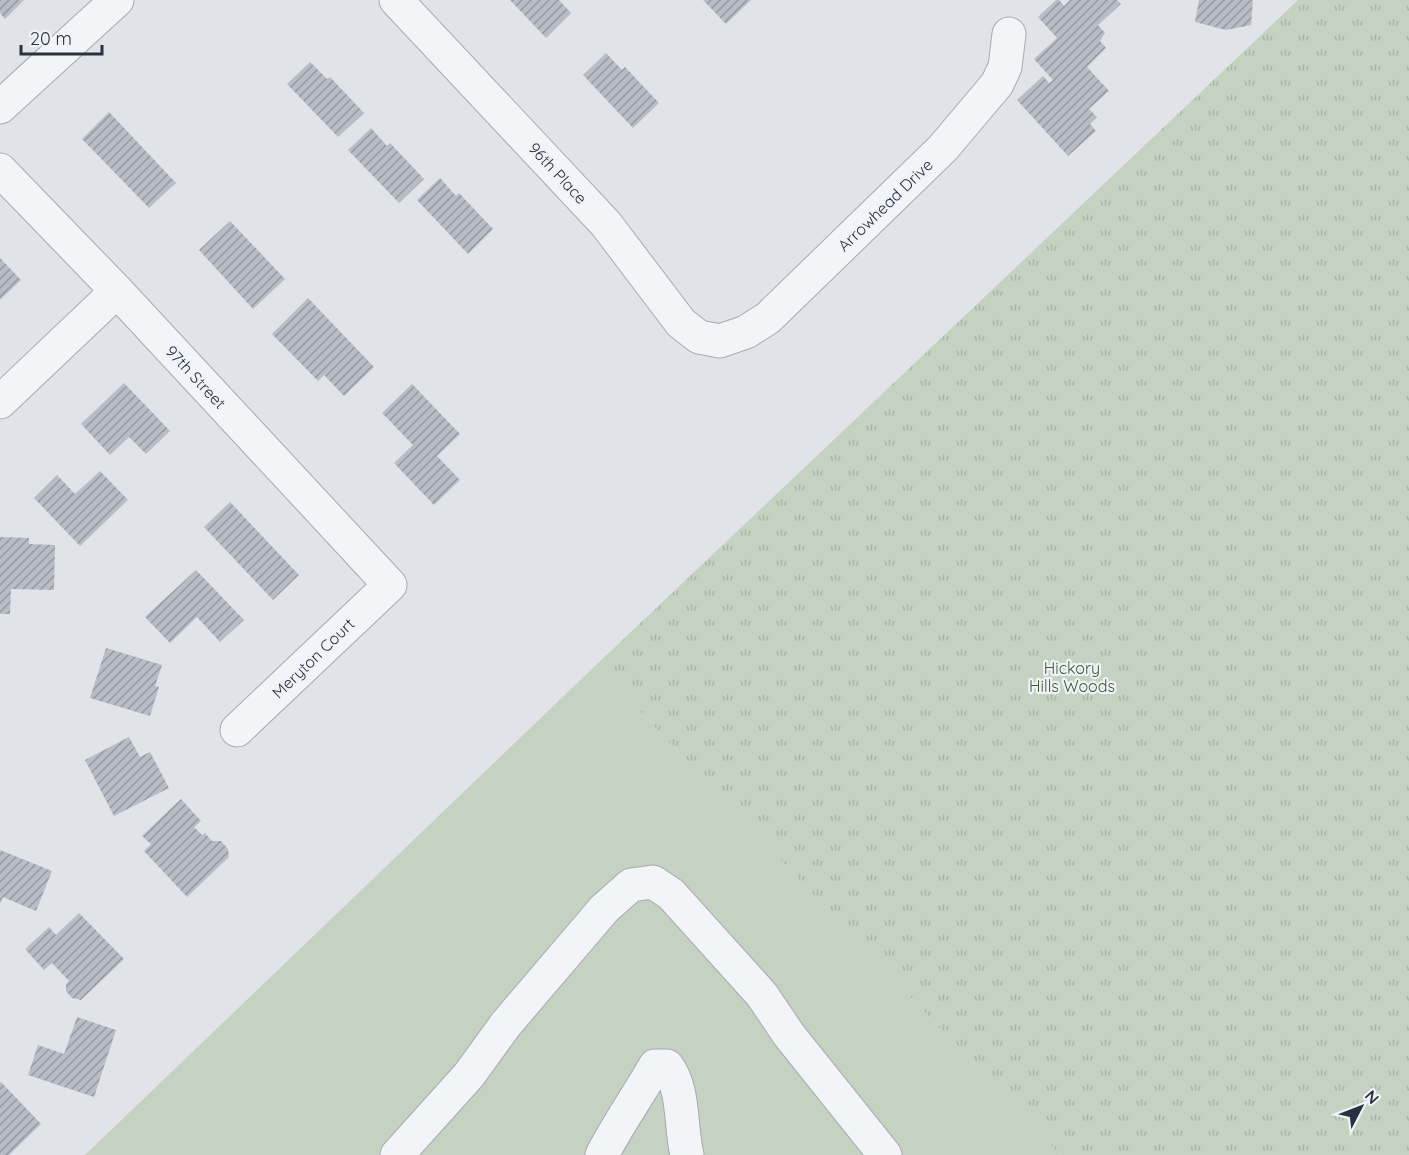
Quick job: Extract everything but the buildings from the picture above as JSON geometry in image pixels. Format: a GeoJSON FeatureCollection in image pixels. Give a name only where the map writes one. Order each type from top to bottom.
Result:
{"type":"FeatureCollection","features":[{"type":"Feature","properties":{"kind":"street"},"geometry":{"type":"LineString","coordinates":[[0,107],[117,0]]}},
{"type":"Feature","properties":{"kind":"street","name":"96th Place"},"geometry":{"type":"LineString","coordinates":[[396,0],[606,224],[681,323],[699,337],[720,341]]}},
{"type":"Feature","properties":{"kind":"street","name":"Arrowhead Drive"},"geometry":{"type":"LineString","coordinates":[[720,341],[746,332],[768,318],[943,148],[997,84],[1005,68],[1009,34]]}},
{"type":"Feature","properties":{"kind":"street","name":"97th Street"},"geometry":{"type":"LineString","coordinates":[[0,170],[117,291],[390,585]]}},
{"type":"Feature","properties":{"kind":"street"},"geometry":{"type":"LineString","coordinates":[[0,402],[117,291]]}},
{"type":"Feature","properties":{"kind":"street","name":"Meryton Court"},"geometry":{"type":"LineString","coordinates":[[237,730],[390,585]]}},
{"type":"Feature","properties":{"kind":"street"},"geometry":{"type":"LineString","coordinates":[[397,1155],[469,1075],[506,1024],[604,909],[631,885],[653,882],[671,894],[701,925],[762,995],[789,1035],[885,1155]]}},
{"type":"Feature","properties":{"kind":"street"},"geometry":{"type":"LineString","coordinates":[[602,1155],[616,1127],[655,1066],[667,1066],[674,1075],[687,1155]]}},
{"type":"Feature","properties":{"kind":"green space","name":"Hickory Hills Woods"},"geometry":{"type":"Polygon","coordinates":[[[1298,0],[1409,0],[1409,1155],[1060,1155],[596,665],[1298,0]]]}},
{"type":"Feature","properties":{"kind":"green space"},"geometry":{"type":"Polygon","coordinates":[[[596,665],[1060,1155],[85,1155],[596,665]]]}}]}
